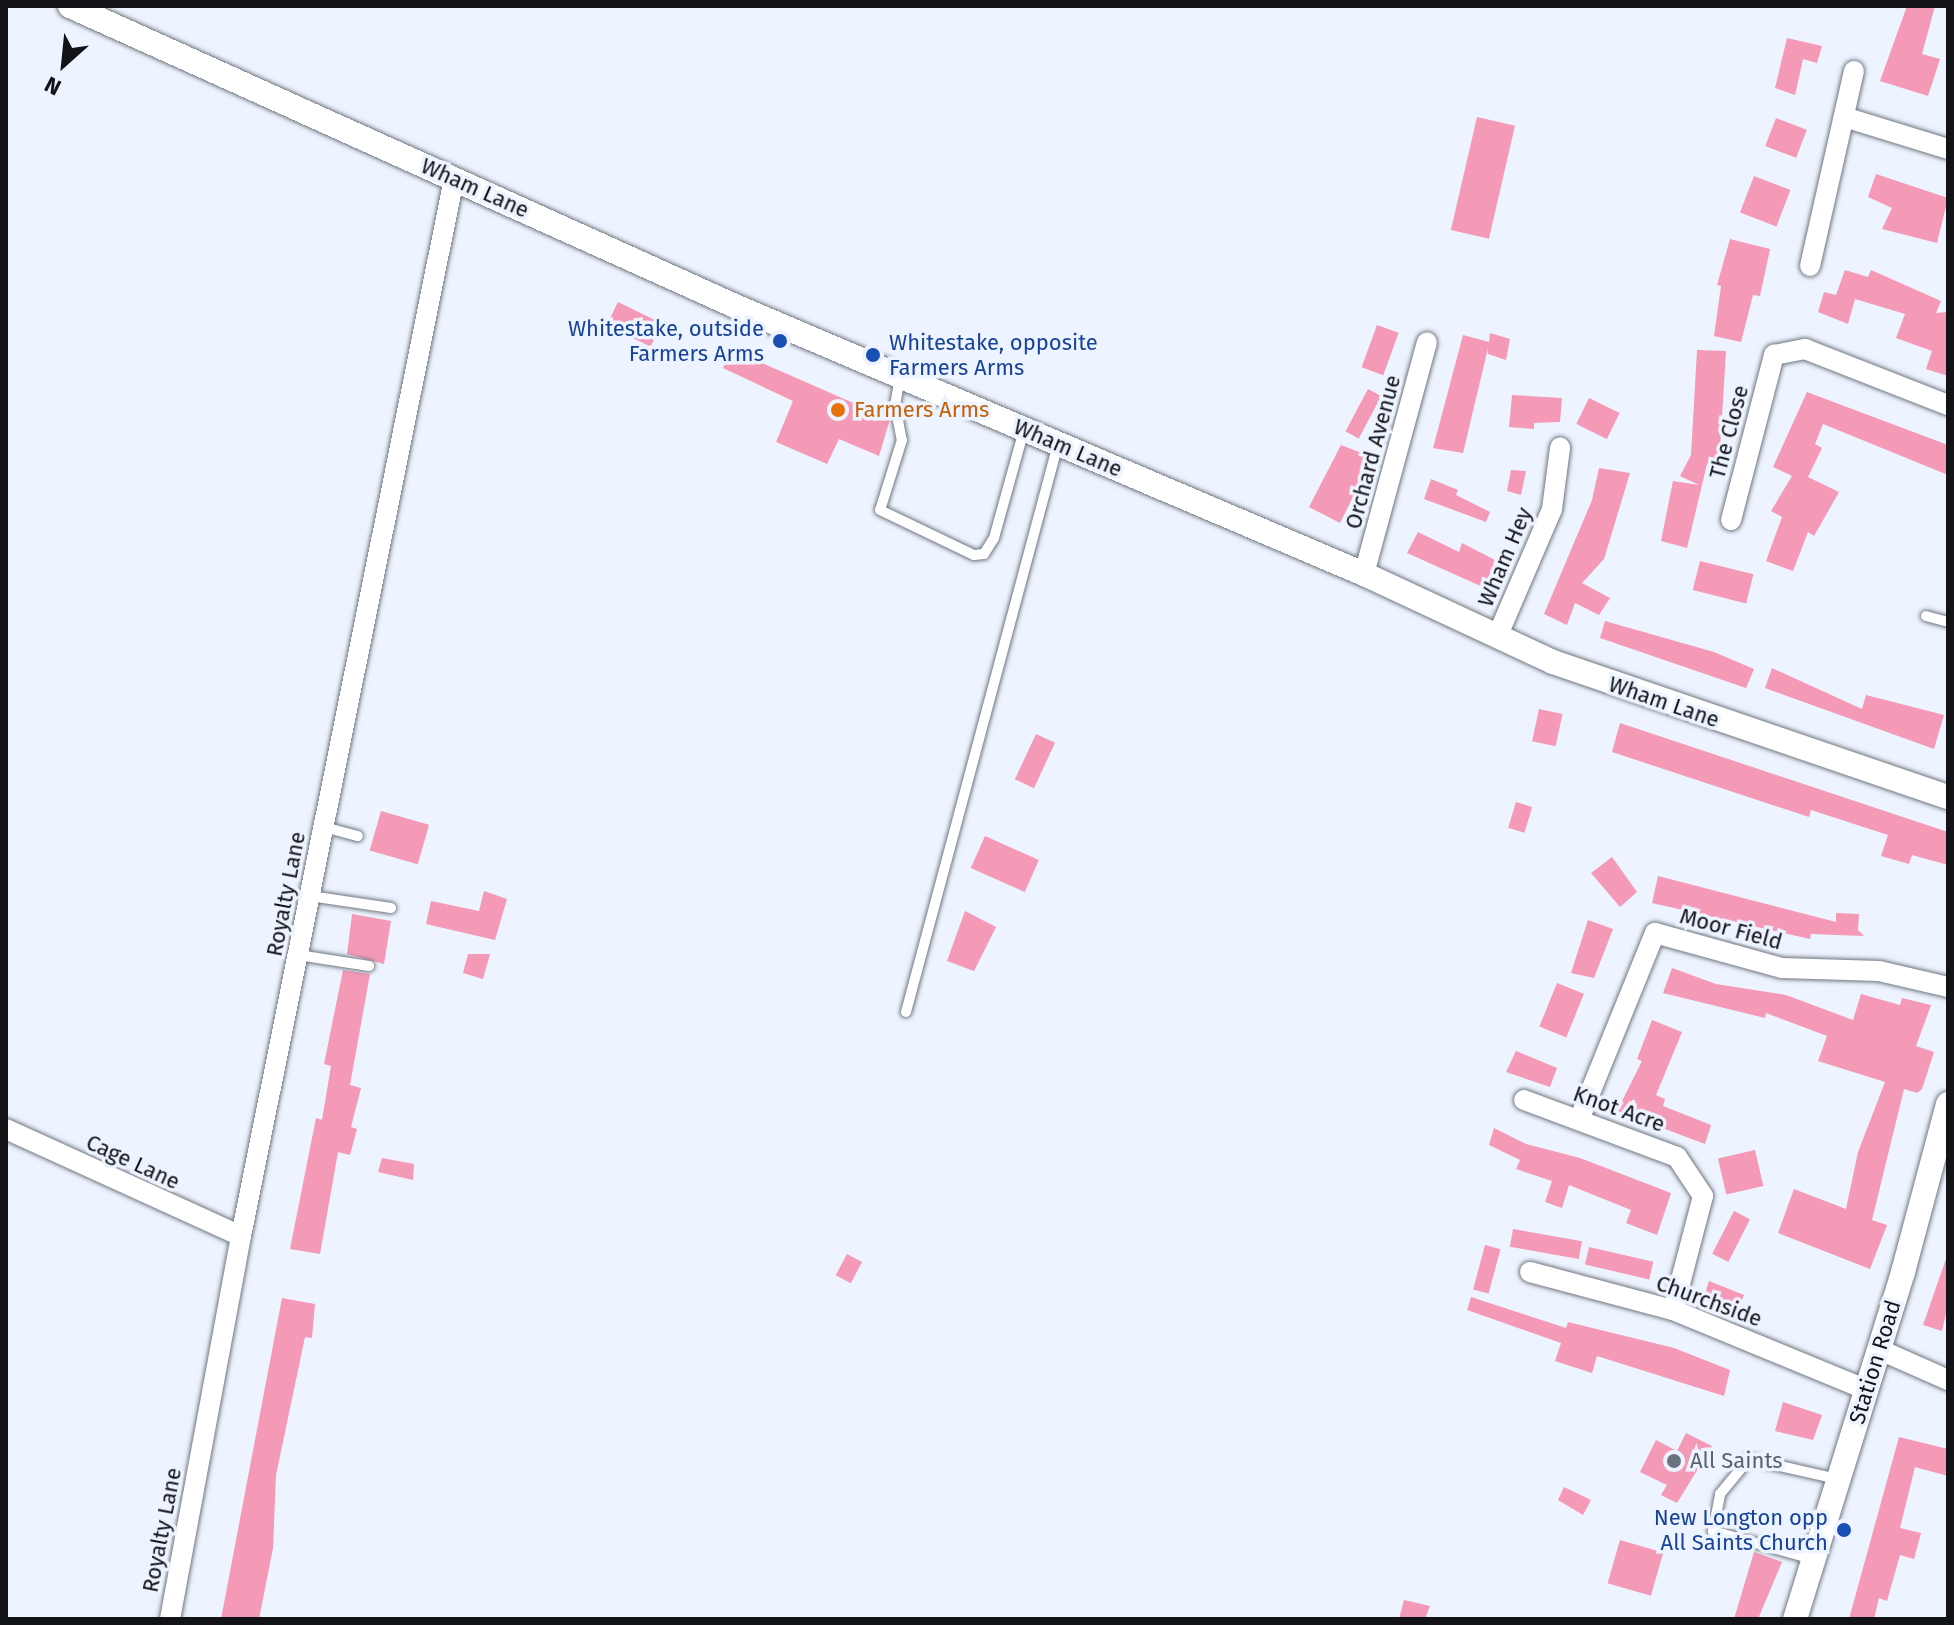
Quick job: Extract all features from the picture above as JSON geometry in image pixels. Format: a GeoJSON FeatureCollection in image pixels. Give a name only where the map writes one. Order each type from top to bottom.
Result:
{"type":"FeatureCollection","features":[{"type":"Feature","properties":{"kind":"street","name":"Wham Lane"},"geometry":{"type":"LineString","coordinates":[[70,6],[1024,430],[1364,574],[1497,637],[1675,707],[1948,797]]}},
{"type":"Feature","properties":{"kind":"street"},"geometry":{"type":"LineString","coordinates":[[1810,266],[1854,71]]}},
{"type":"Feature","properties":{"kind":"street"},"geometry":{"type":"LineString","coordinates":[[1844,117],[1948,149]]}},
{"type":"Feature","properties":{"kind":"street","name":"Royalty Lane"},"geometry":{"type":"LineString","coordinates":[[170,1619],[241,1236],[454,179]]}},
{"type":"Feature","properties":{"kind":"street","name":"Orchard Avenue"},"geometry":{"type":"LineString","coordinates":[[1364,574],[1427,342]]}},
{"type":"Feature","properties":{"kind":"street","name":"The Close"},"geometry":{"type":"LineString","coordinates":[[1731,520],[1774,355],[1805,349],[1948,405]]}},
{"type":"Feature","properties":{"kind":"street","name":"Wham Hey"},"geometry":{"type":"LineString","coordinates":[[1497,637],[1552,509],[1560,448]]}},
{"type":"Feature","properties":{"kind":"street","name":"Moor Field"},"geometry":{"type":"LineString","coordinates":[[1579,1120],[1655,933],[1782,968],[1879,971],[1948,987]]}},
{"type":"Feature","properties":{"kind":"street","name":"Knot Acre"},"geometry":{"type":"LineString","coordinates":[[1524,1100],[1677,1157],[1703,1196],[1673,1310]]}},
{"type":"Feature","properties":{"kind":"street","name":"Station Road"},"geometry":{"type":"LineString","coordinates":[[1795,1619],[1867,1390],[1947,1108]]}},
{"type":"Feature","properties":{"kind":"street","name":"Cage Lane"},"geometry":{"type":"LineString","coordinates":[[6,1129],[241,1236]]}},
{"type":"Feature","properties":{"kind":"street","name":"Churchside"},"geometry":{"type":"LineString","coordinates":[[1530,1272],[1673,1310],[1867,1390]]}},
{"type":"Feature","properties":{"kind":"street"},"geometry":{"type":"LineString","coordinates":[[1878,1349],[1948,1380]]}},
{"type":"Feature","properties":{"kind":"lane"},"geometry":{"type":"LineString","coordinates":[[901,375],[895,405],[902,440],[879,503],[894,521],[974,555],[984,554],[994,538],[1024,430]]}},
{"type":"Feature","properties":{"kind":"lane"},"geometry":{"type":"LineString","coordinates":[[906,1012],[1058,444]]}},
{"type":"Feature","properties":{"kind":"lane"},"geometry":{"type":"LineString","coordinates":[[1926,616],[1948,622]]}},
{"type":"Feature","properties":{"kind":"lane"},"geometry":{"type":"LineString","coordinates":[[324,827],[358,836]]}},
{"type":"Feature","properties":{"kind":"lane"},"geometry":{"type":"LineString","coordinates":[[310,896],[391,908]]}},
{"type":"Feature","properties":{"kind":"lane"},"geometry":{"type":"LineString","coordinates":[[298,955],[369,966]]}},
{"type":"Feature","properties":{"kind":"lane"},"geometry":{"type":"LineString","coordinates":[[1814,1559],[1713,1531],[1720,1494],[1749,1459],[1839,1479]]}},
{"type":"Feature","properties":{"kind":"building"},"geometry":{"type":"Polygon","coordinates":[[[1907,6],[1935,6],[1922,54],[1940,59],[1928,96],[1880,81],[1907,6]]]}},
{"type":"Feature","properties":{"kind":"building"},"geometry":{"type":"Polygon","coordinates":[[[1787,38],[1822,46],[1817,63],[1803,59],[1795,95],[1775,88],[1787,38]]]}},
{"type":"Feature","properties":{"kind":"building"},"geometry":{"type":"Polygon","coordinates":[[[1477,117],[1515,126],[1489,239],[1451,230],[1477,117]]]}},
{"type":"Feature","properties":{"kind":"building"},"geometry":{"type":"Polygon","coordinates":[[[1776,118],[1807,130],[1796,158],[1765,146],[1776,118]]]}},
{"type":"Feature","properties":{"kind":"building"},"geometry":{"type":"Polygon","coordinates":[[[1876,174],[1948,198],[1937,243],[1882,229],[1892,208],[1868,197],[1876,174]]]}},
{"type":"Feature","properties":{"kind":"building"},"geometry":{"type":"Polygon","coordinates":[[[1754,176],[1790,190],[1776,226],[1740,212],[1754,176]]]}},
{"type":"Feature","properties":{"kind":"building"},"geometry":{"type":"Polygon","coordinates":[[[1730,239],[1770,249],[1760,296],[1753,295],[1741,342],[1714,336],[1721,286],[1717,285],[1730,239]]]}},
{"type":"Feature","properties":{"kind":"building"},"geometry":{"type":"Polygon","coordinates":[[[1845,270],[1868,277],[1871,270],[1941,301],[1936,313],[1948,312],[1948,376],[1926,369],[1932,351],[1896,338],[1905,314],[1855,299],[1848,324],[1818,312],[1824,292],[1836,295],[1845,270]]]}},
{"type":"Feature","properties":{"kind":"building"},"geometry":{"type":"Polygon","coordinates":[[[618,302],[662,323],[651,347],[607,325],[618,302]]]}},
{"type":"Feature","properties":{"kind":"building"},"geometry":{"type":"Polygon","coordinates":[[[1377,325],[1399,333],[1383,375],[1362,367],[1377,325]]]}},
{"type":"Feature","properties":{"kind":"building"},"geometry":{"type":"Polygon","coordinates":[[[1490,333],[1510,339],[1506,360],[1488,354],[1488,348],[1463,453],[1433,448],[1463,335],[1489,342],[1490,333]]]}},
{"type":"Feature","properties":{"kind":"building"},"geometry":{"type":"Polygon","coordinates":[[[732,350],[890,419],[879,456],[839,439],[827,464],[776,442],[793,401],[723,368],[732,350]]]}},
{"type":"Feature","properties":{"kind":"building"},"geometry":{"type":"Polygon","coordinates":[[[1697,350],[1726,351],[1719,465],[1707,464],[1687,548],[1661,541],[1673,481],[1699,485],[1680,476],[1691,455],[1697,350]]]}},
{"type":"Feature","properties":{"kind":"building"},"geometry":{"type":"Polygon","coordinates":[[[1368,389],[1381,396],[1359,438],[1345,431],[1368,389]]]}},
{"type":"Feature","properties":{"kind":"building"},"geometry":{"type":"Polygon","coordinates":[[[1807,392],[1948,445],[1948,475],[1823,424],[1815,444],[1822,448],[1808,477],[1839,492],[1814,536],[1808,532],[1793,571],[1766,561],[1782,517],[1771,511],[1792,476],[1773,467],[1807,392]]]}},
{"type":"Feature","properties":{"kind":"building"},"geometry":{"type":"Polygon","coordinates":[[[1512,395],[1562,398],[1560,422],[1534,423],[1534,429],[1509,427],[1512,395]]]}},
{"type":"Feature","properties":{"kind":"building"},"geometry":{"type":"Polygon","coordinates":[[[1589,398],[1620,413],[1607,439],[1576,424],[1589,398]]]}},
{"type":"Feature","properties":{"kind":"building"},"geometry":{"type":"Polygon","coordinates":[[[1341,445],[1364,454],[1361,481],[1340,523],[1309,507],[1341,445]]]}},
{"type":"Feature","properties":{"kind":"building"},"geometry":{"type":"Polygon","coordinates":[[[1599,468],[1630,473],[1604,559],[1582,583],[1610,598],[1599,615],[1575,603],[1567,625],[1544,614],[1592,500],[1599,468]]]}},
{"type":"Feature","properties":{"kind":"building"},"geometry":{"type":"Polygon","coordinates":[[[1511,470],[1526,471],[1521,495],[1507,491],[1511,470]]]}},
{"type":"Feature","properties":{"kind":"building"},"geometry":{"type":"Polygon","coordinates":[[[1431,479],[1458,490],[1456,495],[1490,512],[1486,522],[1424,499],[1431,479]]]}},
{"type":"Feature","properties":{"kind":"building"},"geometry":{"type":"Polygon","coordinates":[[[1418,532],[1459,552],[1462,543],[1495,560],[1485,588],[1407,553],[1418,532]]]}},
{"type":"Feature","properties":{"kind":"building"},"geometry":{"type":"Polygon","coordinates":[[[1700,561],[1753,574],[1746,603],[1693,590],[1700,561]]]}},
{"type":"Feature","properties":{"kind":"building"},"geometry":{"type":"Polygon","coordinates":[[[1605,621],[1714,652],[1754,669],[1746,688],[1600,638],[1605,621]]]}},
{"type":"Feature","properties":{"kind":"building"},"geometry":{"type":"Polygon","coordinates":[[[1772,668],[1862,709],[1866,695],[1944,715],[1934,749],[1765,688],[1772,668]]]}},
{"type":"Feature","properties":{"kind":"building"},"geometry":{"type":"Polygon","coordinates":[[[1539,709],[1562,714],[1556,746],[1532,741],[1539,709]]]}},
{"type":"Feature","properties":{"kind":"building"},"geometry":{"type":"Polygon","coordinates":[[[1620,723],[1948,832],[1948,865],[1912,855],[1909,864],[1881,856],[1888,835],[1811,810],[1809,817],[1612,752],[1620,723]]]}},
{"type":"Feature","properties":{"kind":"building"},"geometry":{"type":"Polygon","coordinates":[[[1036,734],[1055,743],[1034,788],[1015,779],[1036,734]]]}},
{"type":"Feature","properties":{"kind":"building"},"geometry":{"type":"Polygon","coordinates":[[[1516,802],[1532,807],[1524,833],[1508,828],[1516,802]]]}},
{"type":"Feature","properties":{"kind":"building"},"geometry":{"type":"Polygon","coordinates":[[[381,811],[429,825],[418,864],[370,850],[381,811]]]}},
{"type":"Feature","properties":{"kind":"building"},"geometry":{"type":"Polygon","coordinates":[[[985,836],[1039,860],[1025,892],[971,868],[985,836]]]}},
{"type":"Feature","properties":{"kind":"building"},"geometry":{"type":"Polygon","coordinates":[[[1612,857],[1637,892],[1620,907],[1591,873],[1612,857]]]}},
{"type":"Feature","properties":{"kind":"building"},"geometry":{"type":"Polygon","coordinates":[[[1658,876],[1836,922],[1836,913],[1859,914],[1858,930],[1864,936],[1811,934],[1810,939],[1652,903],[1658,876]]]}},
{"type":"Feature","properties":{"kind":"building"},"geometry":{"type":"Polygon","coordinates":[[[484,891],[507,899],[495,940],[426,924],[431,901],[479,911],[484,891]]]}},
{"type":"Feature","properties":{"kind":"building"},"geometry":{"type":"Polygon","coordinates":[[[965,911],[996,927],[974,971],[947,961],[965,911]]]}},
{"type":"Feature","properties":{"kind":"building"},"geometry":{"type":"Polygon","coordinates":[[[352,914],[391,921],[384,964],[347,954],[352,914]]]}},
{"type":"Feature","properties":{"kind":"building"},"geometry":{"type":"Polygon","coordinates":[[[1588,920],[1613,929],[1594,978],[1571,973],[1588,920]]]}},
{"type":"Feature","properties":{"kind":"building"},"geometry":{"type":"Polygon","coordinates":[[[468,954],[490,954],[483,979],[463,973],[468,954]]]}},
{"type":"Feature","properties":{"kind":"building"},"geometry":{"type":"Polygon","coordinates":[[[1672,968],[1716,984],[1786,995],[1853,1020],[1861,994],[1900,1005],[1902,998],[1931,1005],[1916,1046],[1934,1052],[1922,1089],[1917,1093],[1904,1089],[1872,1220],[1887,1225],[1870,1269],[1778,1233],[1794,1189],[1846,1209],[1858,1152],[1885,1082],[1818,1061],[1827,1036],[1766,1013],[1765,1018],[1663,993],[1672,968]]]}},
{"type":"Feature","properties":{"kind":"building"},"geometry":{"type":"Polygon","coordinates":[[[343,970],[370,974],[350,1085],[361,1088],[351,1127],[357,1129],[350,1155],[338,1152],[320,1254],[290,1249],[316,1118],[322,1120],[331,1066],[324,1064],[343,970]]]}},
{"type":"Feature","properties":{"kind":"building"},"geometry":{"type":"Polygon","coordinates":[[[1557,983],[1584,994],[1566,1037],[1539,1027],[1557,983]]]}},
{"type":"Feature","properties":{"kind":"building"},"geometry":{"type":"Polygon","coordinates":[[[1652,1020],[1682,1032],[1656,1095],[1665,1099],[1663,1106],[1711,1125],[1705,1144],[1617,1111],[1642,1061],[1637,1059],[1652,1020]]]}},
{"type":"Feature","properties":{"kind":"building"},"geometry":{"type":"Polygon","coordinates":[[[1516,1051],[1557,1068],[1550,1087],[1506,1072],[1516,1051]]]}},
{"type":"Feature","properties":{"kind":"building"},"geometry":{"type":"Polygon","coordinates":[[[1494,1128],[1526,1144],[1580,1158],[1671,1193],[1657,1235],[1626,1223],[1631,1210],[1569,1185],[1562,1208],[1545,1202],[1552,1181],[1516,1169],[1520,1160],[1489,1145],[1494,1128]]]}},
{"type":"Feature","properties":{"kind":"building"},"geometry":{"type":"Polygon","coordinates":[[[1755,1150],[1763,1186],[1726,1195],[1718,1159],[1755,1150]]]}},
{"type":"Feature","properties":{"kind":"building"},"geometry":{"type":"Polygon","coordinates":[[[382,1158],[414,1164],[413,1180],[378,1172],[382,1158]]]}},
{"type":"Feature","properties":{"kind":"building"},"geometry":{"type":"Polygon","coordinates":[[[1734,1211],[1750,1219],[1728,1262],[1712,1254],[1734,1211]]]}},
{"type":"Feature","properties":{"kind":"building"},"geometry":{"type":"Polygon","coordinates":[[[1513,1229],[1582,1241],[1579,1259],[1510,1247],[1513,1229]]]}},
{"type":"Feature","properties":{"kind":"building"},"geometry":{"type":"Polygon","coordinates":[[[1485,1245],[1500,1249],[1489,1294],[1473,1289],[1485,1245]]]}},
{"type":"Feature","properties":{"kind":"building"},"geometry":{"type":"Polygon","coordinates":[[[1589,1247],[1653,1262],[1649,1279],[1585,1265],[1589,1247]]]}},
{"type":"Feature","properties":{"kind":"building"},"geometry":{"type":"Polygon","coordinates":[[[1948,1253],[1948,1305],[1942,1331],[1923,1325],[1948,1253]]]}},
{"type":"Feature","properties":{"kind":"building"},"geometry":{"type":"Polygon","coordinates":[[[847,1254],[862,1262],[851,1283],[836,1275],[847,1254]]]}},
{"type":"Feature","properties":{"kind":"building"},"geometry":{"type":"Polygon","coordinates":[[[1709,1281],[1744,1295],[1737,1311],[1703,1300],[1709,1281]]]}},
{"type":"Feature","properties":{"kind":"building"},"geometry":{"type":"Polygon","coordinates":[[[1471,1297],[1566,1328],[1568,1322],[1674,1348],[1730,1370],[1724,1396],[1597,1356],[1592,1373],[1555,1361],[1561,1343],[1467,1310],[1471,1297]]]}},
{"type":"Feature","properties":{"kind":"building"},"geometry":{"type":"Polygon","coordinates":[[[282,1298],[315,1304],[312,1338],[305,1337],[276,1475],[273,1548],[259,1619],[221,1619],[282,1298]]]}},
{"type":"Feature","properties":{"kind":"building"},"geometry":{"type":"Polygon","coordinates":[[[1783,1402],[1822,1415],[1813,1440],[1775,1431],[1783,1402]]]}},
{"type":"Feature","properties":{"kind":"building","name":"All Saints"},"geometry":{"type":"Polygon","coordinates":[[[1686,1433],[1712,1446],[1677,1503],[1661,1495],[1667,1485],[1640,1472],[1656,1440],[1677,1451],[1686,1433]]]}},
{"type":"Feature","properties":{"kind":"building"},"geometry":{"type":"Polygon","coordinates":[[[1899,1437],[1948,1449],[1948,1476],[1915,1467],[1900,1528],[1921,1533],[1914,1559],[1900,1555],[1887,1601],[1879,1598],[1874,1619],[1849,1619],[1899,1437]]]}},
{"type":"Feature","properties":{"kind":"building"},"geometry":{"type":"Polygon","coordinates":[[[1564,1487],[1591,1500],[1583,1515],[1558,1500],[1564,1487]]]}},
{"type":"Feature","properties":{"kind":"building"},"geometry":{"type":"Polygon","coordinates":[[[1620,1540],[1663,1552],[1651,1596],[1608,1583],[1620,1540]]]}},
{"type":"Feature","properties":{"kind":"building"},"geometry":{"type":"Polygon","coordinates":[[[1754,1552],[1782,1562],[1758,1619],[1734,1619],[1754,1552]]]}},
{"type":"Feature","properties":{"kind":"building"},"geometry":{"type":"Polygon","coordinates":[[[1404,1600],[1430,1606],[1425,1619],[1399,1619],[1404,1600]]]}},
{"type":"Feature","properties":{"kind":"place","name":"Whitestake, outside Farmers Arms"},"geometry":{"type":"Point","coordinates":[780,341]}},
{"type":"Feature","properties":{"kind":"place","name":"Whitestake, opposite Farmers Arms"},"geometry":{"type":"Point","coordinates":[873,355]}},
{"type":"Feature","properties":{"kind":"place","name":"Farmers Arms"},"geometry":{"type":"Point","coordinates":[838,410]}},
{"type":"Feature","properties":{"kind":"place","name":"All Saints"},"geometry":{"type":"Point","coordinates":[1674,1461]}},
{"type":"Feature","properties":{"kind":"place","name":"New Longton opp All Saints Church"},"geometry":{"type":"Point","coordinates":[1844,1530]}}]}
